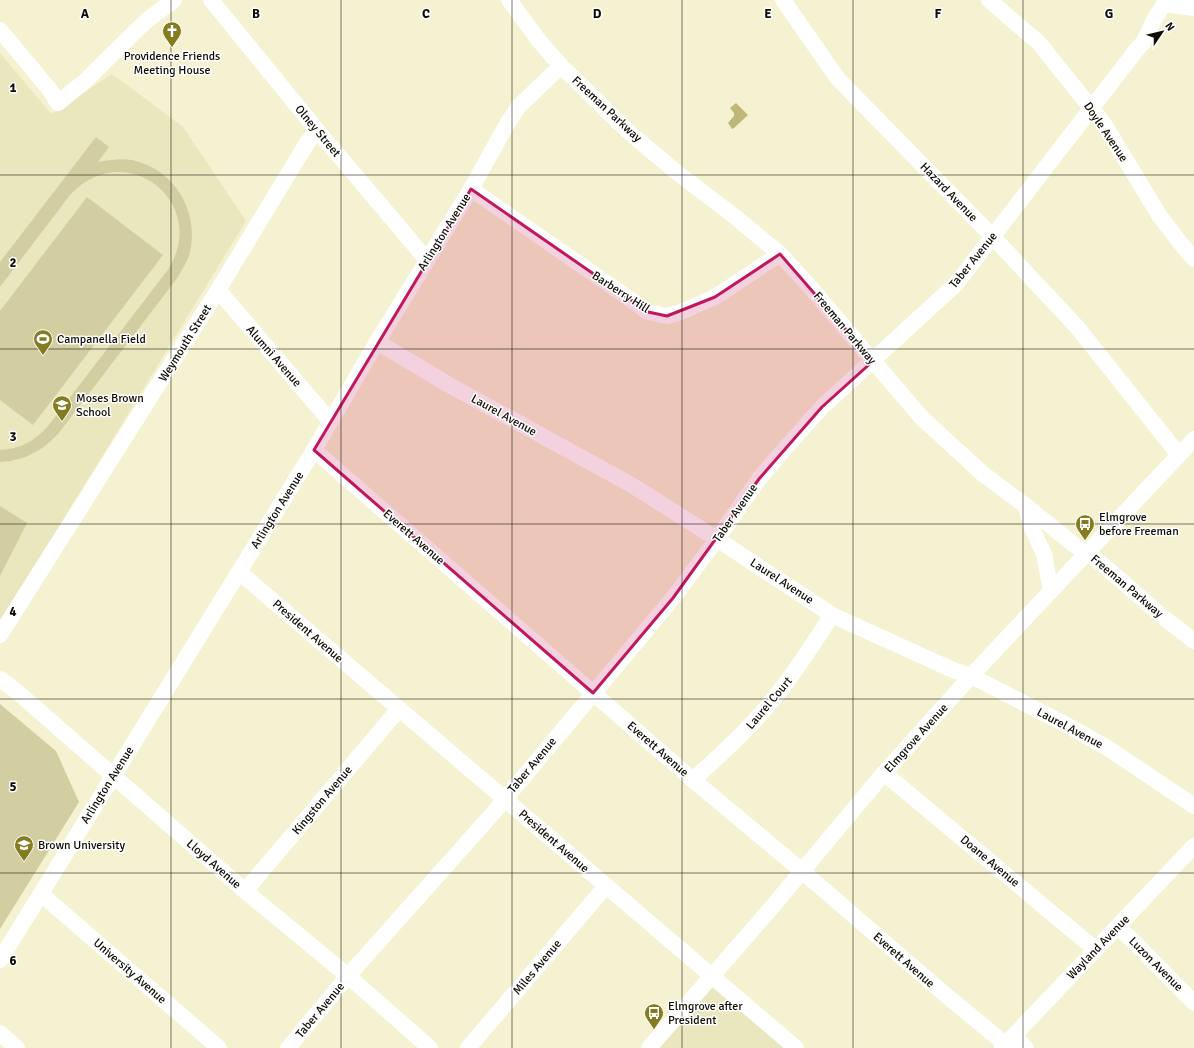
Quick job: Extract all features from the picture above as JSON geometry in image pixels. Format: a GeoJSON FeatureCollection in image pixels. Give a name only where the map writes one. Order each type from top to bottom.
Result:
{"type":"FeatureCollection","features":[{"type":"Feature","properties":{"kind":"street"},"geometry":{"type":"LineString","coordinates":[[0,30],[50,90],[58,103],[84,82],[146,21],[174,0]]}},
{"type":"Feature","properties":{"kind":"street","name":"Olney Street"},"geometry":{"type":"LineString","coordinates":[[211,0],[317,130],[427,260]]}},
{"type":"Feature","properties":{"kind":"street","name":"Freeman Parkway"},"geometry":{"type":"LineString","coordinates":[[510,0],[540,42],[561,66],[631,134],[675,172],[780,254],[922,418],[983,474],[1073,544],[1102,564],[1163,617],[1194,641]]}},
{"type":"Feature","properties":{"kind":"street","name":"Hazard Avenue"},"geometry":{"type":"LineString","coordinates":[[783,0],[824,61],[838,79],[992,236],[1077,327],[1179,455]]}},
{"type":"Feature","properties":{"kind":"street","name":"Doyle Avenue"},"geometry":{"type":"LineString","coordinates":[[989,0],[1039,43],[1104,124],[1159,215],[1194,259]]}},
{"type":"Feature","properties":{"kind":"street","name":"Taber Avenue"},"geometry":{"type":"LineString","coordinates":[[288,1048],[348,976],[480,828],[673,598],[759,479],[787,446],[822,407],[873,362],[956,284],[1091,108],[1143,43],[1164,2],[1194,8]]}},
{"type":"Feature","properties":{"kind":"street","name":"Arlington Avenue"},"geometry":{"type":"LineString","coordinates":[[0,960],[314,450],[377,342],[471,189],[506,126],[518,107],[561,66]]}},
{"type":"Feature","properties":{"kind":"street","name":"Weymouth Street"},"geometry":{"type":"LineString","coordinates":[[0,635],[218,290],[307,143],[317,130]]}},
{"type":"Feature","properties":{"kind":"street","name":"Barberry Hill"},"geometry":{"type":"LineString","coordinates":[[471,189],[648,312],[667,316],[681,312],[715,297],[780,254]]}},
{"type":"Feature","properties":{"kind":"street","name":"Alumni Avenue"},"geometry":{"type":"LineString","coordinates":[[218,290],[325,415],[331,420]]}},
{"type":"Feature","properties":{"kind":"street","name":"Laurel Avenue"},"geometry":{"type":"LineString","coordinates":[[377,342],[451,386],[630,484],[832,615],[952,670],[970,676],[1061,722],[1106,746],[1194,806]]}},
{"type":"Feature","properties":{"kind":"street","name":"Elmgrove Avenue"},"geometry":{"type":"LineString","coordinates":[[650,1048],[884,773],[970,676],[1194,439]]}},
{"type":"Feature","properties":{"kind":"street","name":"Everett Avenue"},"geometry":{"type":"LineString","coordinates":[[314,450],[693,780],[802,871],[941,991],[1007,1043],[1026,1048]]}},
{"type":"Feature","properties":{"kind":"street"},"geometry":{"type":"LineString","coordinates":[[1026,506],[1031,526],[1044,554],[1051,591]]}},
{"type":"Feature","properties":{"kind":"street","name":"President Avenue"},"geometry":{"type":"LineString","coordinates":[[239,572],[796,1048]]}},
{"type":"Feature","properties":{"kind":"street","name":"Laurel Court"},"geometry":{"type":"LineString","coordinates":[[693,780],[739,737],[771,703],[790,678],[832,615]]}},
{"type":"Feature","properties":{"kind":"street","name":"Lloyd Avenue"},"geometry":{"type":"LineString","coordinates":[[0,679],[245,891],[348,976],[430,1048]]}},
{"type":"Feature","properties":{"kind":"street","name":"Kingston Avenue"},"geometry":{"type":"LineString","coordinates":[[245,891],[399,709]]}},
{"type":"Feature","properties":{"kind":"street","name":"Doane Avenue"},"geometry":{"type":"LineString","coordinates":[[884,773],[1096,950]]}},
{"type":"Feature","properties":{"kind":"street","name":"Wayland Avenue"},"geometry":{"type":"LineString","coordinates":[[1007,1043],[1194,846]]}},
{"type":"Feature","properties":{"kind":"street","name":"Miles Avenue"},"geometry":{"type":"LineString","coordinates":[[468,1048],[606,886]]}},
{"type":"Feature","properties":{"kind":"street","name":"University Avenue"},"geometry":{"type":"LineString","coordinates":[[41,894],[219,1048]]}},
{"type":"Feature","properties":{"kind":"street","name":"Luzon Avenue"},"geometry":{"type":"LineString","coordinates":[[1117,927],[1128,936],[1194,1002]]}},
{"type":"Feature","properties":{"kind":"street"},"geometry":{"type":"LineString","coordinates":[[0,1033],[17,1048]]}},
{"type":"Feature","properties":{"kind":"highlighted area"},"geometry":{"type":"Polygon","coordinates":[[[471,189],[648,312],[667,316],[715,297],[780,254],[873,361],[822,407],[759,479],[673,598],[593,693],[314,450],[471,189]]]}},
{"type":"Feature","properties":{"kind":"shaded area","name":"Moses Brown School"},"geometry":{"type":"Polygon","coordinates":[[[0,53],[51,114],[112,74],[183,127],[246,221],[0,623],[0,53]]]}},
{"type":"Feature","properties":{"kind":"shaded area"},"geometry":{"type":"Polygon","coordinates":[[[736,103],[748,115],[732,129],[728,123],[734,116],[734,113],[730,108],[736,103]]]}},
{"type":"Feature","properties":{"kind":"shaded area"},"geometry":{"type":"Polygon","coordinates":[[[96,137],[109,147],[98,162],[119,159],[132,160],[147,165],[161,173],[172,183],[181,195],[188,209],[192,240],[189,256],[178,277],[58,434],[46,445],[32,454],[17,460],[0,462],[0,450],[14,448],[27,443],[38,436],[48,426],[167,271],[178,246],[179,222],[171,202],[156,185],[137,175],[115,172],[92,178],[70,195],[0,287],[0,262],[96,137]]]}},
{"type":"Feature","properties":{"kind":"shaded area","name":"Campanella Field"},"geometry":{"type":"Polygon","coordinates":[[[87,197],[163,255],[33,425],[0,400],[0,311],[87,197]]]}},
{"type":"Feature","properties":{"kind":"shaded area"},"geometry":{"type":"Polygon","coordinates":[[[0,506],[27,523],[0,576],[0,506]]]}},
{"type":"Feature","properties":{"kind":"shaded area","name":"Brown University"},"geometry":{"type":"Polygon","coordinates":[[[0,704],[56,751],[79,802],[0,929],[0,704]]]}},
{"type":"Feature","properties":{"kind":"shaded area"},"geometry":{"type":"Polygon","coordinates":[[[710,980],[793,1048],[651,1048],[710,980]]]}},
{"type":"Feature","properties":{"kind":"place","name":"Providence Friends Meeting House"},"geometry":{"type":"Point","coordinates":[172,48]}},
{"type":"Feature","properties":{"kind":"place","name":"Campanella Field"},"geometry":{"type":"Point","coordinates":[43,356]}},
{"type":"Feature","properties":{"kind":"place","name":"Moses Brown School"},"geometry":{"type":"Point","coordinates":[62,422]}},
{"type":"Feature","properties":{"kind":"place","name":"Elmgrove before Freeman"},"geometry":{"type":"Point","coordinates":[1085,541]}},
{"type":"Feature","properties":{"kind":"place","name":"Brown University"},"geometry":{"type":"Point","coordinates":[24,862]}},
{"type":"Feature","properties":{"kind":"place","name":"Elmgrove after President"},"geometry":{"type":"Point","coordinates":[654,1030]}}]}
